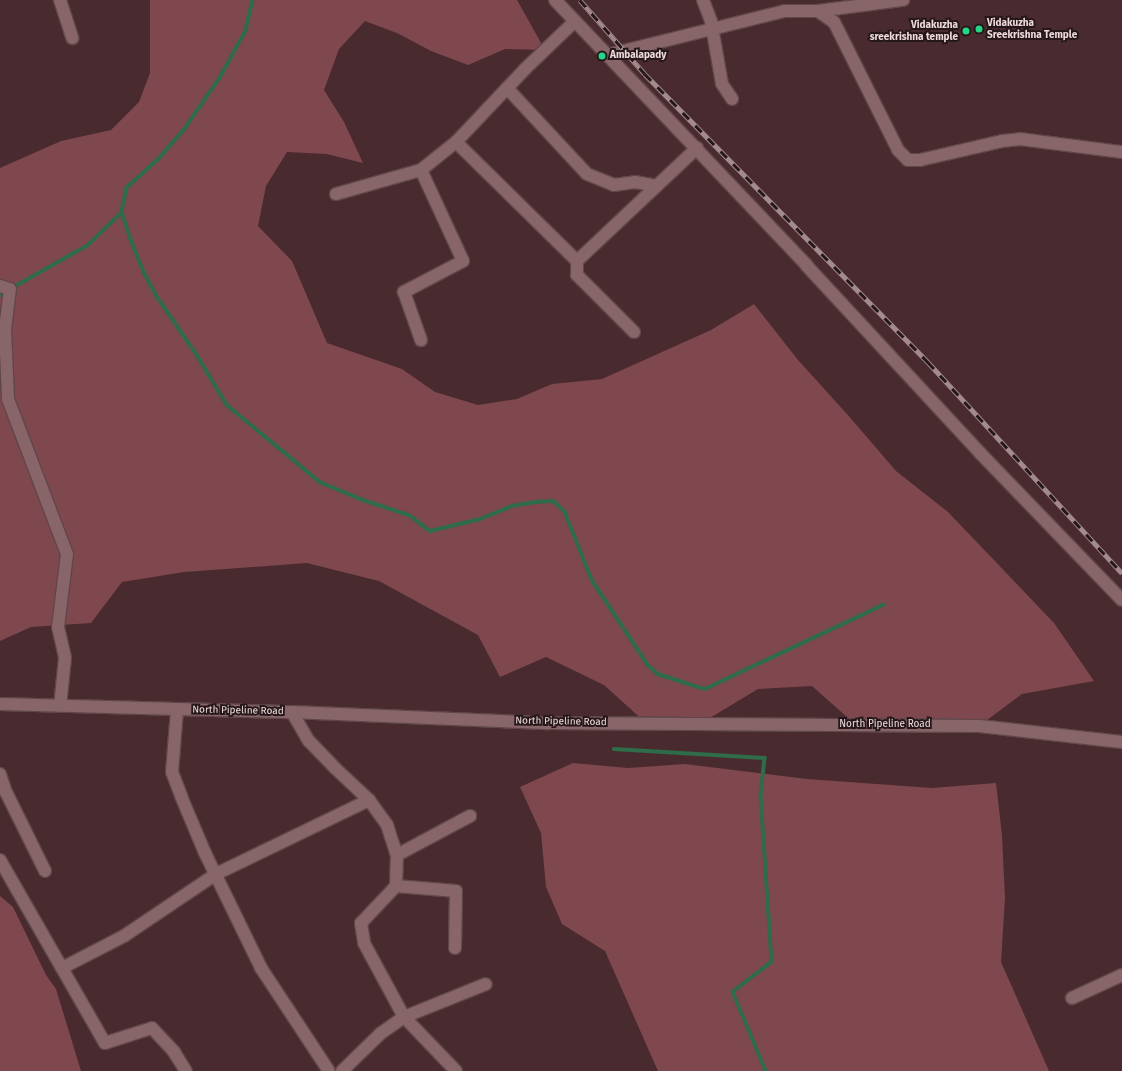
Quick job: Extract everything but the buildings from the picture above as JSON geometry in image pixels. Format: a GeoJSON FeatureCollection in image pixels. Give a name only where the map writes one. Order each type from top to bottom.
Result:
{"type":"FeatureCollection","features":[{"type":"Feature","properties":{"kind":"street"},"geometry":{"type":"LineString","coordinates":[[60,0],[72,38]]}},
{"type":"Feature","properties":{"kind":"street"},"geometry":{"type":"LineString","coordinates":[[555,0],[697,148],[980,453],[1122,600]]}},
{"type":"Feature","properties":{"kind":"street"},"geometry":{"type":"LineString","coordinates":[[703,0],[712,31],[722,84],[732,99]]}},
{"type":"Feature","properties":{"kind":"street"},"geometry":{"type":"LineString","coordinates":[[608,55],[712,31],[785,11],[818,11],[843,4],[903,0]]}},
{"type":"Feature","properties":{"kind":"street"},"geometry":{"type":"LineString","coordinates":[[818,11],[834,22],[898,150],[908,160],[920,160],[1020,138],[1122,152]]}},
{"type":"Feature","properties":{"kind":"street"},"geometry":{"type":"LineString","coordinates":[[336,194],[421,170],[456,142],[507,88],[575,21]]}},
{"type":"Feature","properties":{"kind":"street"},"geometry":{"type":"LineString","coordinates":[[507,88],[587,174],[614,185],[635,182],[657,186]]}},
{"type":"Feature","properties":{"kind":"street"},"geometry":{"type":"LineString","coordinates":[[456,142],[577,261],[577,275],[634,332]]}},
{"type":"Feature","properties":{"kind":"street"},"geometry":{"type":"LineString","coordinates":[[577,261],[697,148]]}},
{"type":"Feature","properties":{"kind":"street"},"geometry":{"type":"LineString","coordinates":[[421,170],[463,261],[404,292],[421,340]]}},
{"type":"Feature","properties":{"kind":"street"},"geometry":{"type":"LineString","coordinates":[[0,286],[10,289],[5,328],[8,399],[67,554],[58,627],[64,658],[60,706]]}},
{"type":"Feature","properties":{"kind":"street","name":"North Pipeline Road"},"geometry":{"type":"LineString","coordinates":[[0,704],[292,712],[549,723],[979,726],[1122,742]]}},
{"type":"Feature","properties":{"kind":"street"},"geometry":{"type":"LineString","coordinates":[[177,710],[172,772],[216,874],[261,968],[329,1071]]}},
{"type":"Feature","properties":{"kind":"street"},"geometry":{"type":"LineString","coordinates":[[292,712],[310,742],[369,800],[387,825],[398,855],[396,886],[361,923],[364,943],[404,1017],[456,1071]]}},
{"type":"Feature","properties":{"kind":"street"},"geometry":{"type":"LineString","coordinates":[[0,774],[6,792],[45,871]]}},
{"type":"Feature","properties":{"kind":"street"},"geometry":{"type":"LineString","coordinates":[[62,968],[124,936],[216,874],[369,800]]}},
{"type":"Feature","properties":{"kind":"street"},"geometry":{"type":"LineString","coordinates":[[398,855],[470,816]]}},
{"type":"Feature","properties":{"kind":"street"},"geometry":{"type":"LineString","coordinates":[[0,860],[105,1043],[152,1028],[174,1052],[186,1071]]}},
{"type":"Feature","properties":{"kind":"street"},"geometry":{"type":"LineString","coordinates":[[396,886],[456,891],[455,948]]}},
{"type":"Feature","properties":{"kind":"street"},"geometry":{"type":"LineString","coordinates":[[1072,998],[1122,975]]}},
{"type":"Feature","properties":{"kind":"street"},"geometry":{"type":"LineString","coordinates":[[342,1071],[380,1034],[404,1017],[486,984]]}},
{"type":"Feature","properties":{"kind":"shaded area"},"geometry":{"type":"Polygon","coordinates":[[[150,0],[517,0],[545,50],[505,49],[468,65],[431,51],[397,33],[365,21],[339,49],[324,90],[344,122],[363,163],[327,154],[287,152],[266,186],[258,226],[292,261],[327,343],[402,369],[435,392],[478,405],[517,399],[552,384],[602,379],[711,330],[754,304],[798,360],[896,471],[948,512],[1054,623],[1094,681],[1022,694],[979,726],[856,725],[812,686],[758,689],[700,724],[646,723],[604,685],[546,657],[500,677],[478,635],[379,581],[307,563],[184,572],[122,582],[91,623],[31,627],[0,641],[0,168],[61,141],[111,130],[139,102],[150,73],[150,0]]]}},
{"type":"Feature","properties":{"kind":"shaded area"},"geometry":{"type":"Polygon","coordinates":[[[573,763],[628,768],[685,764],[807,779],[932,788],[996,783],[1002,835],[1005,898],[1001,962],[1049,1071],[658,1071],[605,951],[562,924],[546,887],[541,833],[520,787],[573,763]]]}},
{"type":"Feature","properties":{"kind":"shaded area"},"geometry":{"type":"Polygon","coordinates":[[[0,896],[13,907],[46,975],[56,989],[81,1071],[0,1071],[0,896]]]}},
{"type":"Feature","properties":{"kind":"waterway"},"geometry":{"type":"LineString","coordinates":[[253,0],[246,31],[220,78],[185,129],[159,159],[127,188],[122,212],[131,240],[145,274],[158,298],[197,355],[227,405],[320,482],[363,500],[409,515],[430,531],[480,519],[512,506],[535,502],[554,501],[565,512],[592,580],[648,665],[658,674],[705,689],[883,605]]}},
{"type":"Feature","properties":{"kind":"waterway"},"geometry":{"type":"LineString","coordinates":[[12,288],[88,245],[122,212]]}},
{"type":"Feature","properties":{"kind":"waterway"},"geometry":{"type":"LineString","coordinates":[[0,295],[6,291]]}},
{"type":"Feature","properties":{"kind":"waterway"},"geometry":{"type":"LineString","coordinates":[[614,749],[765,758],[761,796],[772,962],[733,992],[766,1071]]}},
{"type":"Feature","properties":{"kind":"railway"},"geometry":{"type":"LineString","coordinates":[[580,0],[645,74],[928,362],[1122,573]]}},
{"type":"Feature","properties":{"kind":"place","name":"Vidakuzha Sreekrishna Temple"},"geometry":{"type":"Point","coordinates":[979,29]}},
{"type":"Feature","properties":{"kind":"place","name":"Vidakuzha sreekrishna temple"},"geometry":{"type":"Point","coordinates":[966,31]}},
{"type":"Feature","properties":{"kind":"place","name":"Ambalapady"},"geometry":{"type":"Point","coordinates":[602,56]}}]}
